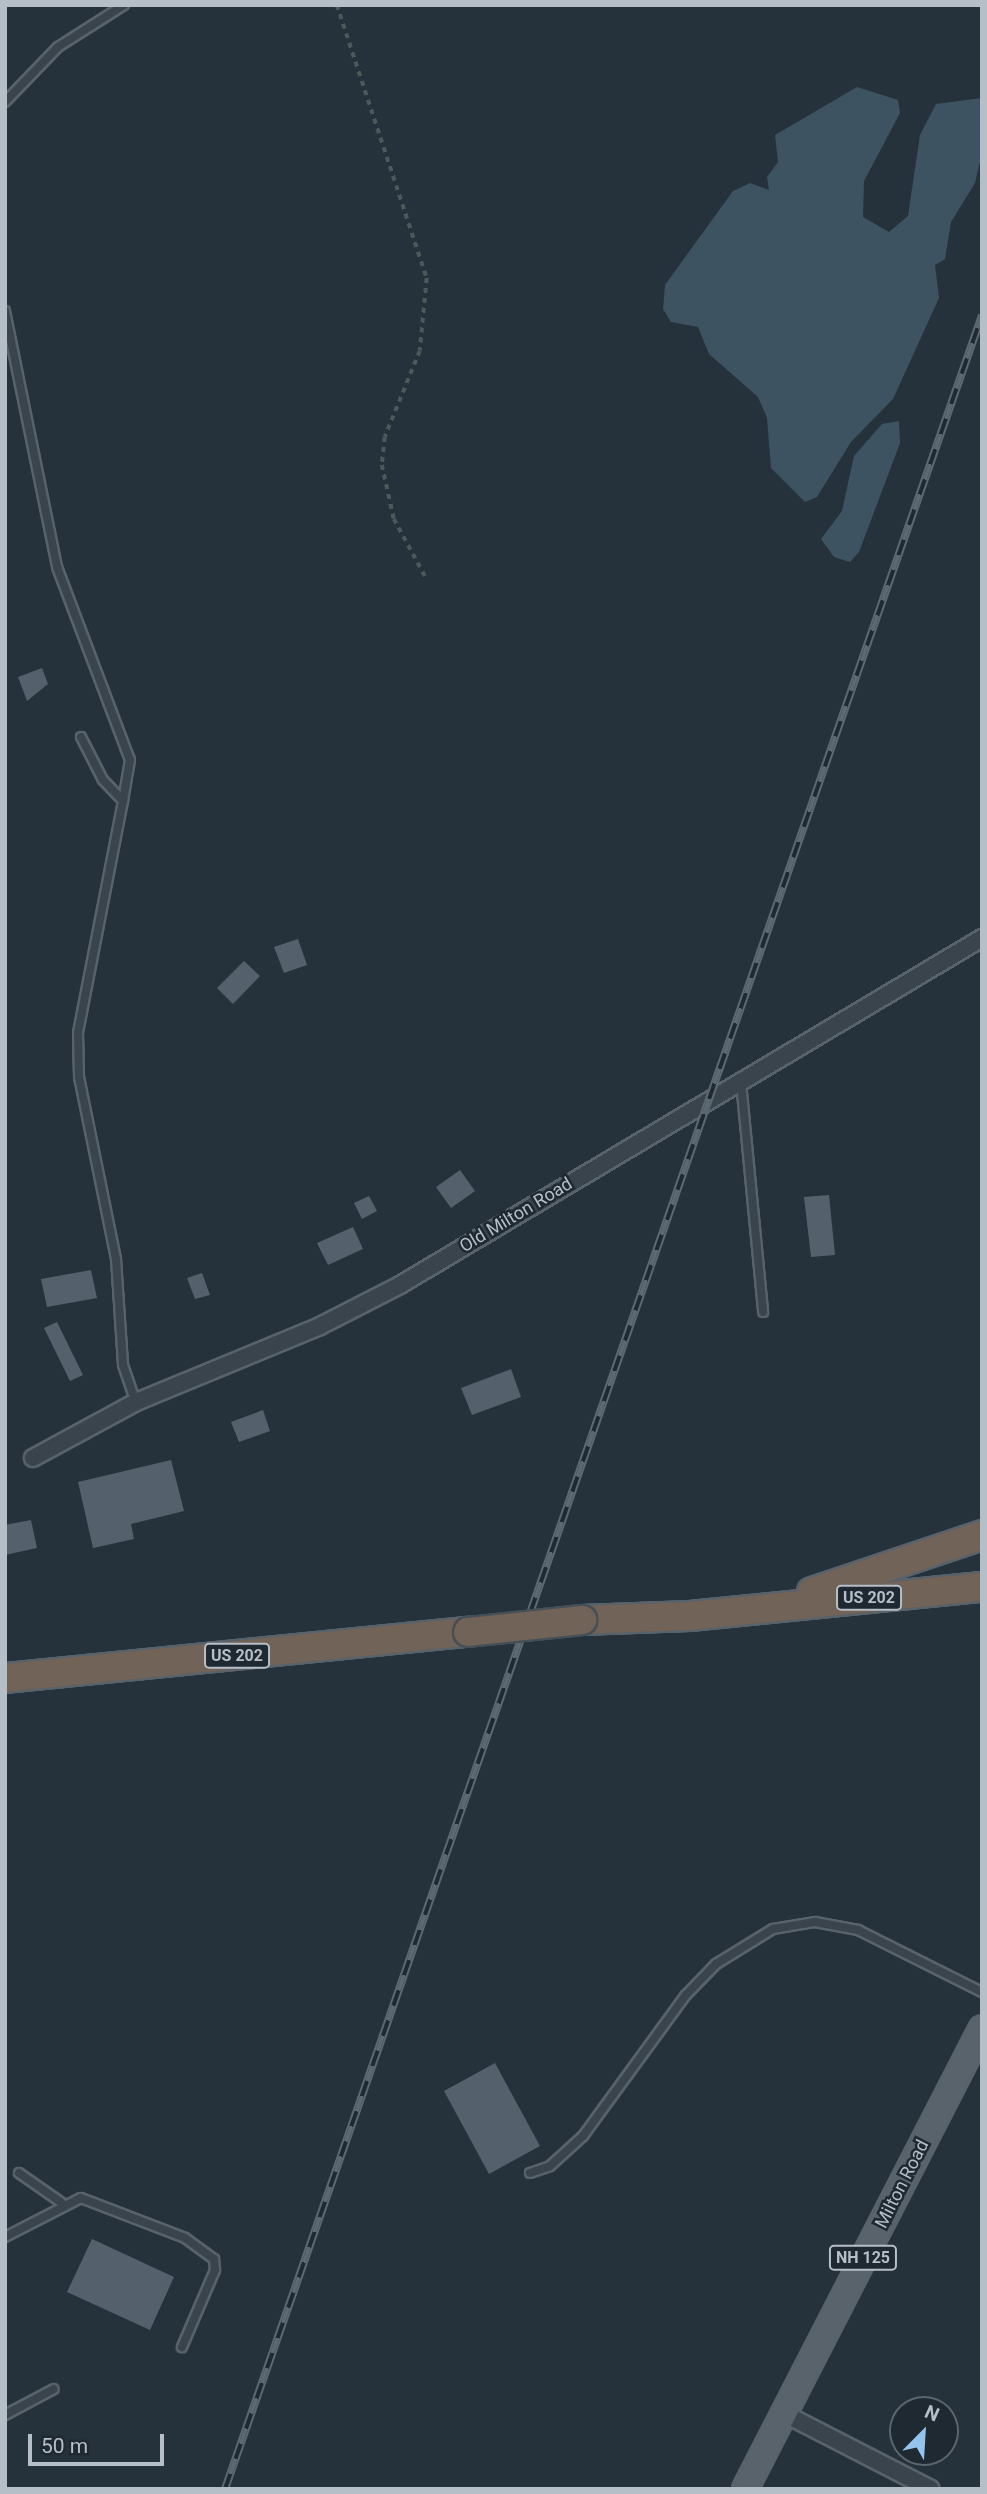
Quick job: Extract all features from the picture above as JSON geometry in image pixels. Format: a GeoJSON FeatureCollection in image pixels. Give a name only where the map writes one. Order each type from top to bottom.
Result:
{"type":"FeatureCollection","features":[{"type":"Feature","properties":{"kind":"highway"},"geometry":{"type":"LineString","coordinates":[[756,1609],[982,1535]]}},
{"type":"Feature","properties":{"kind":"highway","name":"US 202"},"geometry":{"type":"LineString","coordinates":[[5,1678],[582,1620],[756,1609],[982,1587]]}},
{"type":"Feature","properties":{"kind":"main road","name":"Milton Road"},"geometry":{"type":"LineString","coordinates":[[745,2489],[982,2028]]}},
{"type":"Feature","properties":{"kind":"street","name":"Old Milton Road"},"geometry":{"type":"LineString","coordinates":[[33,1458],[136,1402],[320,1326],[400,1285],[741,1079],[982,938]]}},
{"type":"Feature","properties":{"kind":"street"},"geometry":{"type":"LineString","coordinates":[[783,2413],[931,2489]]}},
{"type":"Feature","properties":{"kind":"lane"},"geometry":{"type":"LineString","coordinates":[[5,102],[58,47],[124,5]]}},
{"type":"Feature","properties":{"kind":"lane"},"geometry":{"type":"LineString","coordinates":[[5,311],[57,568],[130,760],[78,1033],[79,1077],[116,1258],[123,1365],[136,1402]]}},
{"type":"Feature","properties":{"kind":"lane"},"geometry":{"type":"LineString","coordinates":[[80,737],[103,780],[123,801]]}},
{"type":"Feature","properties":{"kind":"lane"},"geometry":{"type":"LineString","coordinates":[[741,1079],[762,1312]]}},
{"type":"Feature","properties":{"kind":"lane"},"geometry":{"type":"LineString","coordinates":[[530,2173],[550,2166],[598,2119],[679,2003],[716,1964],[773,1929],[815,1922],[858,1930],[982,1992]]}},
{"type":"Feature","properties":{"kind":"lane"},"geometry":{"type":"LineString","coordinates":[[19,2173],[62,2203]]}},
{"type":"Feature","properties":{"kind":"lane"},"geometry":{"type":"LineString","coordinates":[[5,2237],[62,2203],[101,2201],[185,2238],[214,2259],[215,2270],[182,2347]]}},
{"type":"Feature","properties":{"kind":"lane"},"geometry":{"type":"LineString","coordinates":[[5,2415],[54,2389]]}},
{"type":"Feature","properties":{"kind":"path"},"geometry":{"type":"LineString","coordinates":[[337,5],[427,278],[420,351],[389,426],[382,465],[394,519],[425,576]]}},
{"type":"Feature","properties":{"kind":"water"},"geometry":{"type":"Polygon","coordinates":[[[857,87],[898,100],[900,113],[864,181],[863,217],[889,232],[908,216],[920,135],[936,104],[982,98],[982,153],[975,183],[951,222],[945,259],[935,265],[939,298],[893,399],[851,442],[817,497],[805,502],[771,468],[767,418],[758,397],[709,354],[698,327],[671,322],[663,309],[665,285],[733,191],[750,183],[769,190],[767,177],[778,162],[775,135],[857,87]]]}},
{"type":"Feature","properties":{"kind":"water"},"geometry":{"type":"Polygon","coordinates":[[[899,421],[900,443],[859,552],[850,562],[834,557],[821,539],[842,511],[854,456],[882,424],[899,421]]]}},
{"type":"Feature","properties":{"kind":"building"},"geometry":{"type":"Polygon","coordinates":[[[42,668],[48,684],[27,701],[18,677],[42,668]]]}},
{"type":"Feature","properties":{"kind":"building"},"geometry":{"type":"Polygon","coordinates":[[[298,939],[307,965],[284,973],[274,947],[298,939]]]}},
{"type":"Feature","properties":{"kind":"building"},"geometry":{"type":"Polygon","coordinates":[[[244,961],[260,976],[233,1004],[217,988],[244,961]]]}},
{"type":"Feature","properties":{"kind":"building"},"geometry":{"type":"Polygon","coordinates":[[[460,1170],[475,1191],[451,1208],[436,1187],[460,1170]]]}},
{"type":"Feature","properties":{"kind":"building"},"geometry":{"type":"Polygon","coordinates":[[[829,1195],[835,1255],[811,1257],[804,1197],[829,1195]]]}},
{"type":"Feature","properties":{"kind":"building"},"geometry":{"type":"Polygon","coordinates":[[[369,1196],[377,1211],[362,1219],[354,1203],[369,1196]]]}},
{"type":"Feature","properties":{"kind":"building"},"geometry":{"type":"Polygon","coordinates":[[[353,1227],[363,1249],[328,1265],[317,1243],[353,1227]]]}},
{"type":"Feature","properties":{"kind":"building"},"geometry":{"type":"Polygon","coordinates":[[[91,1270],[97,1298],[47,1307],[41,1279],[91,1270]]]}},
{"type":"Feature","properties":{"kind":"building"},"geometry":{"type":"Polygon","coordinates":[[[202,1273],[210,1295],[195,1299],[187,1278],[202,1273]]]}},
{"type":"Feature","properties":{"kind":"building"},"geometry":{"type":"Polygon","coordinates":[[[57,1322],[83,1375],[70,1381],[44,1328],[57,1322]]]}},
{"type":"Feature","properties":{"kind":"building"},"geometry":{"type":"Polygon","coordinates":[[[511,1369],[521,1397],[472,1415],[461,1388],[511,1369]]]}},
{"type":"Feature","properties":{"kind":"building"},"geometry":{"type":"Polygon","coordinates":[[[263,1410],[270,1431],[239,1442],[231,1422],[263,1410]]]}},
{"type":"Feature","properties":{"kind":"building"},"geometry":{"type":"Polygon","coordinates":[[[171,1460],[184,1511],[131,1524],[134,1539],[93,1548],[78,1482],[171,1460]]]}},
{"type":"Feature","properties":{"kind":"building"},"geometry":{"type":"Polygon","coordinates":[[[31,1520],[37,1548],[5,1555],[5,1525],[31,1520]]]}},
{"type":"Feature","properties":{"kind":"building"},"geometry":{"type":"Polygon","coordinates":[[[495,2063],[540,2146],[489,2174],[444,2091],[495,2063]]]}},
{"type":"Feature","properties":{"kind":"building"},"geometry":{"type":"Polygon","coordinates":[[[92,2239],[174,2277],[150,2330],[67,2292],[92,2239]]]}},
{"type":"Feature","properties":{"kind":"railway"},"geometry":{"type":"LineString","coordinates":[[225,2489],[982,315]]}}]}
